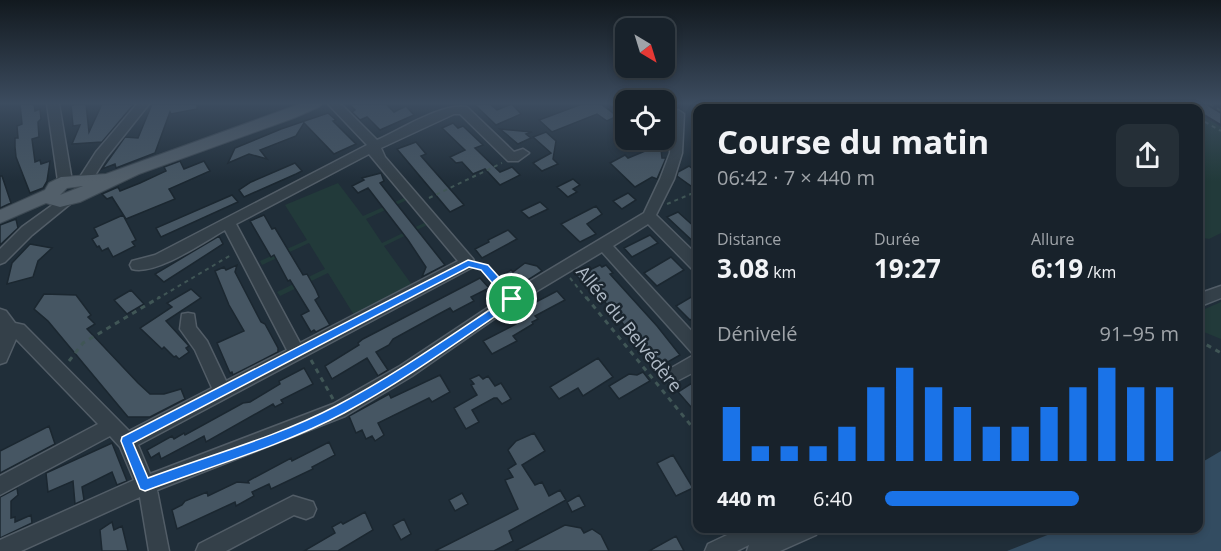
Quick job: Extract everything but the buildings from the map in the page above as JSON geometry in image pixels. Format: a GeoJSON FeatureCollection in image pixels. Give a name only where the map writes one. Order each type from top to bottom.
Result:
{"type":"FeatureCollection","features":[{"type":"Feature","properties":{"kind":"main road"},"geometry":{"type":"LineString","coordinates":[[3,215],[56,199],[75,198],[80,182],[123,174],[244,130]]}},
{"type":"Feature","properties":{"kind":"street"},"geometry":{"type":"LineString","coordinates":[[62,130],[80,182]]}},
{"type":"Feature","properties":{"kind":"street"},"geometry":{"type":"LineString","coordinates":[[80,182],[122,130]]}},
{"type":"Feature","properties":{"kind":"street"},"geometry":{"type":"LineString","coordinates":[[359,130],[375,146]]}},
{"type":"Feature","properties":{"kind":"street"},"geometry":{"type":"LineString","coordinates":[[137,265],[159,260],[228,222],[410,130]]}},
{"type":"Feature","properties":{"kind":"street"},"geometry":{"type":"LineString","coordinates":[[488,130],[518,155]]}},
{"type":"Feature","properties":{"kind":"street"},"geometry":{"type":"LineString","coordinates":[[0,550],[145,485],[282,434],[339,410],[406,371],[512,299],[651,212],[676,153],[678,130]]}},
{"type":"Feature","properties":{"kind":"street"},"geometry":{"type":"LineString","coordinates":[[127,441],[222,390],[302,352],[468,263],[374,152],[375,146]]}},
{"type":"Feature","properties":{"kind":"street"},"geometry":{"type":"LineString","coordinates":[[0,258],[56,199]]}},
{"type":"Feature","properties":{"kind":"street"},"geometry":{"type":"LineString","coordinates":[[651,212],[693,260]]}},
{"type":"Feature","properties":{"kind":"street"},"geometry":{"type":"LineString","coordinates":[[228,222],[302,352]]}},
{"type":"Feature","properties":{"kind":"street"},"geometry":{"type":"LineString","coordinates":[[603,244],[693,340]]}},
{"type":"Feature","properties":{"kind":"street"},"geometry":{"type":"LineString","coordinates":[[1203,299],[1221,292]]}},
{"type":"Feature","properties":{"kind":"street"},"geometry":{"type":"LineString","coordinates":[[0,315],[9,323],[11,330],[0,357]]}},
{"type":"Feature","properties":{"kind":"street"},"geometry":{"type":"LineString","coordinates":[[188,319],[188,329],[201,346],[222,390]]}},
{"type":"Feature","properties":{"kind":"street"},"geometry":{"type":"LineString","coordinates":[[11,330],[18,330],[127,441],[149,493],[159,551]]}},
{"type":"Feature","properties":{"kind":"street"},"geometry":{"type":"LineString","coordinates":[[669,374],[675,375],[693,364]]}},
{"type":"Feature","properties":{"kind":"street"},"geometry":{"type":"LineString","coordinates":[[0,486],[111,426]]}},
{"type":"Feature","properties":{"kind":"street"},"geometry":{"type":"LineString","coordinates":[[206,551],[293,504],[306,509]]}},
{"type":"Feature","properties":{"kind":"street"},"geometry":{"type":"LineString","coordinates":[[715,551],[753,533]]}},
{"type":"Feature","properties":{"kind":"street"},"geometry":{"type":"LineString","coordinates":[[757,551],[798,533]]}},
{"type":"Feature","properties":{"kind":"path"},"geometry":{"type":"LineString","coordinates":[[417,203],[518,155]]}},
{"type":"Feature","properties":{"kind":"path"},"geometry":{"type":"LineString","coordinates":[[651,212],[693,193]]}},
{"type":"Feature","properties":{"kind":"path"},"geometry":{"type":"LineString","coordinates":[[58,371],[73,358],[83,342],[244,248]]}},
{"type":"Feature","properties":{"kind":"path"},"geometry":{"type":"LineString","coordinates":[[468,263],[484,268],[512,299]]}},
{"type":"Feature","properties":{"kind":"path","name":"Allée du Belvédère"},"geometry":{"type":"LineString","coordinates":[[560,271],[693,428]]}},
{"type":"Feature","properties":{"kind":"path"},"geometry":{"type":"LineString","coordinates":[[1203,343],[1221,353]]}},
{"type":"Feature","properties":{"kind":"path"},"geometry":{"type":"LineString","coordinates":[[302,352],[339,410]]}},
{"type":"Feature","properties":{"kind":"green space"},"geometry":{"type":"Polygon","coordinates":[[[1203,130],[1221,130],[1221,233],[1209,239],[1203,238],[1203,130]]]}},
{"type":"Feature","properties":{"kind":"green space"},"geometry":{"type":"Polygon","coordinates":[[[338,183],[363,216],[404,198],[407,200],[366,219],[382,243],[424,223],[427,225],[384,246],[412,285],[354,315],[328,273],[280,296],[277,292],[325,269],[309,243],[262,265],[260,261],[307,240],[285,205],[338,183]]]}},
{"type":"Feature","properties":{"kind":"green space"},"geometry":{"type":"Polygon","coordinates":[[[1221,302],[1221,339],[1203,332],[1203,310],[1221,302]]]}},
{"type":"Feature","properties":{"kind":"water"},"geometry":{"type":"Polygon","coordinates":[[[1221,451],[1221,551],[1007,551],[1052,533],[1203,533],[1203,462],[1221,451]]]}},
{"type":"Feature","properties":{"kind":"route"},"geometry":{"type":"LineString","coordinates":[[468,263],[484,268],[512,299],[406,371],[339,410],[282,434],[145,485],[127,441],[468,263]]}}]}
